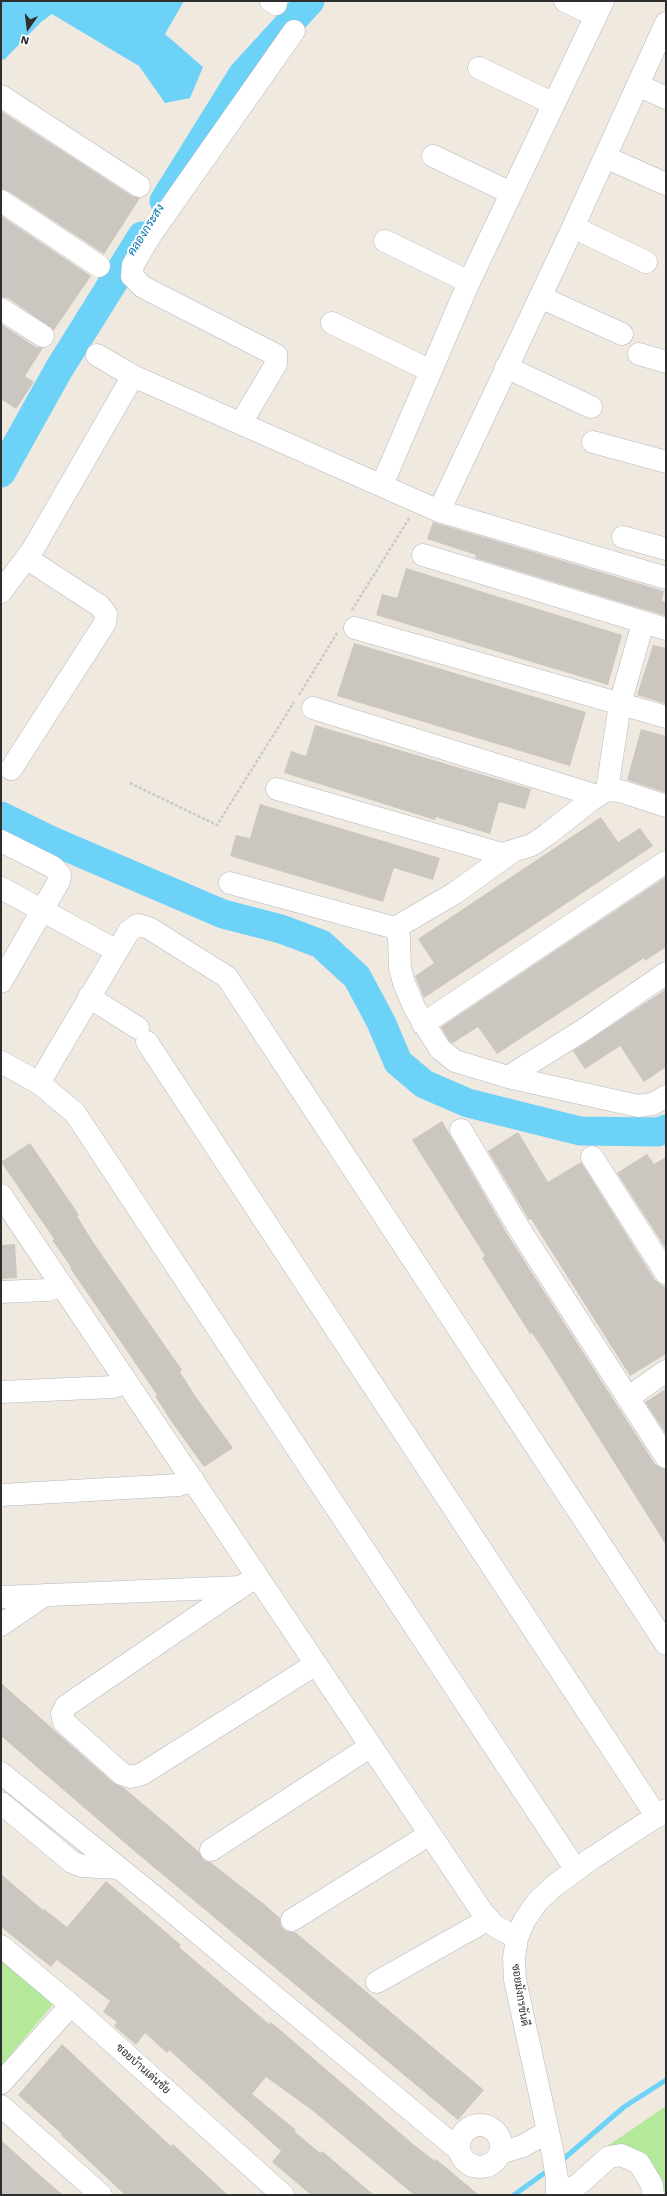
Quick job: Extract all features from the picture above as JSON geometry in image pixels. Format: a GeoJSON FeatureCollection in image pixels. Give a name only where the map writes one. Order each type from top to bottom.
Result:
{"type":"FeatureCollection","features":[{"type":"Feature","properties":{"kind":"street"},"geometry":{"type":"LineString","coordinates":[[382,485],[470,282],[600,8],[565,1]]}},
{"type":"Feature","properties":{"kind":"street"},"geometry":{"type":"LineString","coordinates":[[439,511],[573,227],[666,23]]}},
{"type":"Feature","properties":{"kind":"street"},"geometry":{"type":"LineString","coordinates":[[240,423],[276,364],[276,355],[143,287],[132,276],[133,265],[150,236],[294,30]]}},
{"type":"Feature","properties":{"kind":"street"},"geometry":{"type":"LineString","coordinates":[[479,68],[554,104]]}},
{"type":"Feature","properties":{"kind":"street"},"geometry":{"type":"LineString","coordinates":[[638,85],[666,98]]}},
{"type":"Feature","properties":{"kind":"street"},"geometry":{"type":"LineString","coordinates":[[1,96],[139,186]]}},
{"type":"Feature","properties":{"kind":"street"},"geometry":{"type":"LineString","coordinates":[[433,156],[512,193]]}},
{"type":"Feature","properties":{"kind":"street"},"geometry":{"type":"LineString","coordinates":[[605,157],[666,184]]}},
{"type":"Feature","properties":{"kind":"street"},"geometry":{"type":"LineString","coordinates":[[1,201],[99,266]]}},
{"type":"Feature","properties":{"kind":"street"},"geometry":{"type":"LineString","coordinates":[[573,227],[646,262]]}},
{"type":"Feature","properties":{"kind":"street"},"geometry":{"type":"LineString","coordinates":[[385,241],[470,282]]}},
{"type":"Feature","properties":{"kind":"street"},"geometry":{"type":"LineString","coordinates":[[540,297],[622,334]]}},
{"type":"Feature","properties":{"kind":"street"},"geometry":{"type":"LineString","coordinates":[[1,309],[43,336]]}},
{"type":"Feature","properties":{"kind":"street"},"geometry":{"type":"LineString","coordinates":[[332,323],[431,371]]}},
{"type":"Feature","properties":{"kind":"street"},"geometry":{"type":"LineString","coordinates":[[638,354],[666,362]]}},
{"type":"Feature","properties":{"kind":"street"},"geometry":{"type":"LineString","coordinates":[[97,355],[133,376],[439,511],[666,578]]}},
{"type":"Feature","properties":{"kind":"street"},"geometry":{"type":"LineString","coordinates":[[506,367],[591,407]]}},
{"type":"Feature","properties":{"kind":"street"},"geometry":{"type":"LineString","coordinates":[[1,592],[26,558],[133,376]]}},
{"type":"Feature","properties":{"kind":"street"},"geometry":{"type":"LineString","coordinates":[[593,442],[666,462]]}},
{"type":"Feature","properties":{"kind":"street"},"geometry":{"type":"LineString","coordinates":[[623,537],[666,549]]}},
{"type":"Feature","properties":{"kind":"street"},"geometry":{"type":"LineString","coordinates":[[423,555],[666,629]]}},
{"type":"Feature","properties":{"kind":"street"},"geometry":{"type":"LineString","coordinates":[[11,769],[105,623],[106,614],[100,606],[26,558]]}},
{"type":"Feature","properties":{"kind":"street"},"geometry":{"type":"LineString","coordinates":[[277,789],[502,854],[532,845],[602,793],[620,704],[643,623]]}},
{"type":"Feature","properties":{"kind":"street"},"geometry":{"type":"LineString","coordinates":[[347,624],[666,717]]}},
{"type":"Feature","properties":{"kind":"street"},"geometry":{"type":"LineString","coordinates":[[313,708],[602,793],[620,791],[666,806]]}},
{"type":"Feature","properties":{"kind":"street"},"geometry":{"type":"LineString","coordinates":[[1,841],[53,867],[60,875],[59,881],[1,982]]}},
{"type":"Feature","properties":{"kind":"street"},"geometry":{"type":"LineString","coordinates":[[230,883],[395,928],[455,893],[513,851]]}},
{"type":"Feature","properties":{"kind":"street"},"geometry":{"type":"LineString","coordinates":[[423,1024],[666,862]]}},
{"type":"Feature","properties":{"kind":"street"},"geometry":{"type":"LineString","coordinates":[[1,888],[117,951]]}},
{"type":"Feature","properties":{"kind":"street"},"geometry":{"type":"LineString","coordinates":[[39,1083],[129,931],[138,925],[148,928],[227,977],[666,1644]]}},
{"type":"Feature","properties":{"kind":"street"},"geometry":{"type":"LineString","coordinates":[[395,928],[399,937],[400,968],[404,982],[423,1024],[440,1049],[455,1061],[508,1077],[638,1106],[653,1104],[666,1096]]}},
{"type":"Feature","properties":{"kind":"street"},"geometry":{"type":"LineString","coordinates":[[508,1077],[585,1029],[666,973]]}},
{"type":"Feature","properties":{"kind":"street"},"geometry":{"type":"LineString","coordinates":[[89,997],[143,1035],[661,1814]]}},
{"type":"Feature","properties":{"kind":"street"},"geometry":{"type":"LineString","coordinates":[[1,1062],[39,1083],[76,1112],[576,1870]]}},
{"type":"Feature","properties":{"kind":"street"},"geometry":{"type":"LineString","coordinates":[[461,1130],[520,1230],[629,1396],[666,1457]]}},
{"type":"Feature","properties":{"kind":"street"},"geometry":{"type":"LineString","coordinates":[[592,1158],[666,1273]]}},
{"type":"Feature","properties":{"kind":"street"},"geometry":{"type":"LineString","coordinates":[[1,1195],[193,1480],[249,1582],[316,1664],[430,1834],[490,1920],[495,1926],[517,1938]]}},
{"type":"Feature","properties":{"kind":"street"},"geometry":{"type":"LineString","coordinates":[[1,1292],[46,1290],[62,1286]]}},
{"type":"Feature","properties":{"kind":"street"},"geometry":{"type":"LineString","coordinates":[[629,1396],[666,1371]]}},
{"type":"Feature","properties":{"kind":"street"},"geometry":{"type":"LineString","coordinates":[[1,1392],[113,1387],[126,1382]]}},
{"type":"Feature","properties":{"kind":"street"},"geometry":{"type":"LineString","coordinates":[[1,1495],[179,1485],[193,1480]]}},
{"type":"Feature","properties":{"kind":"street"},"geometry":{"type":"LineString","coordinates":[[1,1597],[249,1582]]}},
{"type":"Feature","properties":{"kind":"street"},"geometry":{"type":"LineString","coordinates":[[249,1582],[66,1706],[62,1714],[64,1722],[122,1774],[131,1776],[142,1774],[316,1664]]}},
{"type":"Feature","properties":{"kind":"street"},"geometry":{"type":"LineString","coordinates":[[1,1625],[45,1595]]}},
{"type":"Feature","properties":{"kind":"street"},"geometry":{"type":"LineString","coordinates":[[211,1850],[371,1746]]}},
{"type":"Feature","properties":{"kind":"street"},"geometry":{"type":"LineString","coordinates":[[1,1773],[459,2150],[466,2162],[478,2167],[491,2164],[500,2153],[501,2146],[496,2133],[484,2126],[471,2127],[465,2131],[461,2137],[459,2150]]}},
{"type":"Feature","properties":{"kind":"street"},"geometry":{"type":"LineString","coordinates":[[1,1803],[72,1862],[82,1866],[118,1868]]}},
{"type":"Feature","properties":{"kind":"street","name":"ซอยมังกรขันดี"},"geometry":{"type":"LineString","coordinates":[[558,2190],[553,2154],[547,2132],[516,1980],[514,1958],[517,1938],[524,1921],[537,1902],[576,1870],[661,1814]]}},
{"type":"Feature","properties":{"kind":"street"},"geometry":{"type":"LineString","coordinates":[[292,1920],[430,1834]]}},
{"type":"Feature","properties":{"kind":"street"},"geometry":{"type":"LineString","coordinates":[[377,1982],[490,1920]]}},
{"type":"Feature","properties":{"kind":"street","name":"ซอยบ้านเด่นชัย"},"geometry":{"type":"LineString","coordinates":[[1,1946],[71,2005],[283,2195]]}},
{"type":"Feature","properties":{"kind":"street"},"geometry":{"type":"LineString","coordinates":[[1,2083],[71,2005]]}},
{"type":"Feature","properties":{"kind":"street"},"geometry":{"type":"LineString","coordinates":[[1,2106],[101,2195]]}},
{"type":"Feature","properties":{"kind":"street"},"geometry":{"type":"LineString","coordinates":[[500,2153],[523,2146],[547,2132]]}},
{"type":"Feature","properties":{"kind":"street"},"geometry":{"type":"LineString","coordinates":[[558,2190],[579,2184],[609,2158],[621,2155],[639,2163],[652,2185],[653,2195]]}},
{"type":"Feature","properties":{"kind":"path"},"geometry":{"type":"LineString","coordinates":[[130,783],[217,825],[347,624],[419,502]]}},
{"type":"Feature","properties":{"kind":"green space"},"geometry":{"type":"Polygon","coordinates":[[[1,1957],[55,2002],[1,2066],[1,1957]]]}},
{"type":"Feature","properties":{"kind":"green space"},"geometry":{"type":"Polygon","coordinates":[[[666,2106],[666,2195],[659,2195],[606,2147],[666,2106]]]}},
{"type":"Feature","properties":{"kind":"water"},"geometry":{"type":"Polygon","coordinates":[[[1,1],[184,1],[165,34],[203,67],[190,98],[165,103],[139,66],[52,14],[41,22],[4,60],[1,58],[1,1]]]}},
{"type":"Feature","properties":{"kind":"building"},"geometry":{"type":"Polygon","coordinates":[[[1,111],[132,196],[140,198],[104,254],[8,191],[1,189],[1,111]]]}},
{"type":"Feature","properties":{"kind":"building"},"geometry":{"type":"Polygon","coordinates":[[[1,216],[91,276],[54,330],[8,298],[1,297],[1,216]]]}},
{"type":"Feature","properties":{"kind":"building"},"geometry":{"type":"Polygon","coordinates":[[[1,324],[36,347],[43,348],[25,376],[34,382],[16,409],[1,399],[1,324]]]}},
{"type":"Feature","properties":{"kind":"building"},"geometry":{"type":"Polygon","coordinates":[[[433,522],[664,591],[662,601],[666,602],[666,616],[475,558],[476,555],[427,539],[433,522]]]}},
{"type":"Feature","properties":{"kind":"building"},"geometry":{"type":"Polygon","coordinates":[[[406,568],[622,635],[608,685],[376,615],[382,594],[397,598],[406,568]]]}},
{"type":"Feature","properties":{"kind":"building"},"geometry":{"type":"Polygon","coordinates":[[[354,643],[586,712],[570,766],[337,696],[354,643]]]}},
{"type":"Feature","properties":{"kind":"building"},"geometry":{"type":"Polygon","coordinates":[[[653,645],[666,648],[666,704],[637,695],[653,645]]]}},
{"type":"Feature","properties":{"kind":"building"},"geometry":{"type":"Polygon","coordinates":[[[315,725],[531,789],[525,809],[499,802],[490,834],[436,817],[435,820],[284,773],[291,751],[306,756],[315,725]]]}},
{"type":"Feature","properties":{"kind":"building"},"geometry":{"type":"Polygon","coordinates":[[[641,729],[666,736],[666,793],[627,780],[641,729]]]}},
{"type":"Feature","properties":{"kind":"building"},"geometry":{"type":"Polygon","coordinates":[[[260,804],[440,858],[433,880],[394,868],[383,902],[230,856],[236,835],[250,838],[260,804]]]}},
{"type":"Feature","properties":{"kind":"building"},"geometry":{"type":"Polygon","coordinates":[[[601,817],[618,842],[640,828],[653,846],[424,998],[415,976],[434,963],[418,939],[601,817]]]}},
{"type":"Feature","properties":{"kind":"building"},"geometry":{"type":"Polygon","coordinates":[[[666,877],[666,947],[645,961],[644,958],[497,1054],[478,1027],[453,1043],[449,1041],[441,1027],[666,877]]]}},
{"type":"Feature","properties":{"kind":"building"},"geometry":{"type":"Polygon","coordinates":[[[666,989],[666,1067],[644,1082],[620,1046],[585,1069],[573,1051],[666,989]]]}},
{"type":"Feature","properties":{"kind":"building"},"geometry":{"type":"Polygon","coordinates":[[[442,1121],[509,1237],[655,1464],[666,1469],[666,1545],[544,1351],[532,1333],[530,1334],[482,1258],[485,1256],[412,1140],[442,1121]]]}},
{"type":"Feature","properties":{"kind":"building"},"geometry":{"type":"Polygon","coordinates":[[[518,1132],[548,1182],[581,1162],[655,1280],[666,1288],[666,1354],[630,1376],[531,1219],[529,1220],[488,1151],[518,1132]]]}},
{"type":"Feature","properties":{"kind":"building"},"geometry":{"type":"Polygon","coordinates":[[[30,1143],[79,1215],[77,1216],[93,1242],[182,1370],[180,1372],[196,1397],[233,1448],[204,1467],[171,1421],[155,1396],[157,1395],[70,1268],[71,1267],[52,1240],[54,1239],[1,1162],[30,1143]]]}},
{"type":"Feature","properties":{"kind":"building"},"geometry":{"type":"Polygon","coordinates":[[[647,1154],[654,1164],[666,1157],[666,1249],[617,1173],[647,1154]]]}},
{"type":"Feature","properties":{"kind":"building"},"geometry":{"type":"Polygon","coordinates":[[[15,1244],[17,1278],[1,1279],[1,1245],[15,1244]]]}},
{"type":"Feature","properties":{"kind":"building"},"geometry":{"type":"Polygon","coordinates":[[[666,1389],[666,1434],[645,1402],[666,1389]]]}},
{"type":"Feature","properties":{"kind":"building"},"geometry":{"type":"Polygon","coordinates":[[[1,1683],[114,1783],[123,1787],[182,1837],[199,1852],[205,1861],[210,1862],[264,1904],[280,1918],[281,1926],[286,1931],[295,1932],[484,2090],[458,2120],[133,1850],[1,1736],[1,1683]]]}},
{"type":"Feature","properties":{"kind":"building"},"geometry":{"type":"Polygon","coordinates":[[[1,1874],[43,1910],[44,1909],[67,1927],[106,1881],[181,1945],[179,1947],[269,2024],[271,2022],[413,2144],[435,2161],[436,2159],[479,2195],[414,2195],[313,2111],[266,2077],[252,2094],[296,2130],[295,2132],[320,2153],[322,2151],[374,2195],[311,2195],[272,2162],[281,2151],[169,2050],[167,2053],[145,2033],[136,2045],[114,2026],[117,2022],[103,2012],[110,2001],[57,1960],[51,1967],[1,1927],[1,1874]]]}},
{"type":"Feature","properties":{"kind":"building"},"geometry":{"type":"Polygon","coordinates":[[[62,2044],[171,2146],[173,2144],[228,2195],[125,2195],[61,2135],[62,2134],[18,2095],[62,2044]]]}},
{"type":"Feature","properties":{"kind":"building"},"geometry":{"type":"Polygon","coordinates":[[[1,2140],[33,2169],[63,2195],[1,2195],[1,2140]]]}},
{"type":"Feature","properties":{"kind":"waterway","name":"คลองกระสง"},"geometry":{"type":"LineString","coordinates":[[164,201],[243,74],[310,1]]}},
{"type":"Feature","properties":{"kind":"waterway","name":"คลองกระสง"},"geometry":{"type":"LineString","coordinates":[[1,473],[59,369],[142,236]]}},
{"type":"Feature","properties":{"kind":"waterway"},"geometry":{"type":"LineString","coordinates":[[1,816],[50,840],[223,914],[281,929],[321,944],[357,977],[381,1022],[398,1062],[424,1084],[468,1103],[580,1131],[658,1132],[666,1129]]}},
{"type":"Feature","properties":{"kind":"waterway"},"geometry":{"type":"LineString","coordinates":[[560,2162],[624,2107],[666,2080]]}},
{"type":"Feature","properties":{"kind":"waterway"},"geometry":{"type":"LineString","coordinates":[[514,2195],[550,2169]]}}]}
